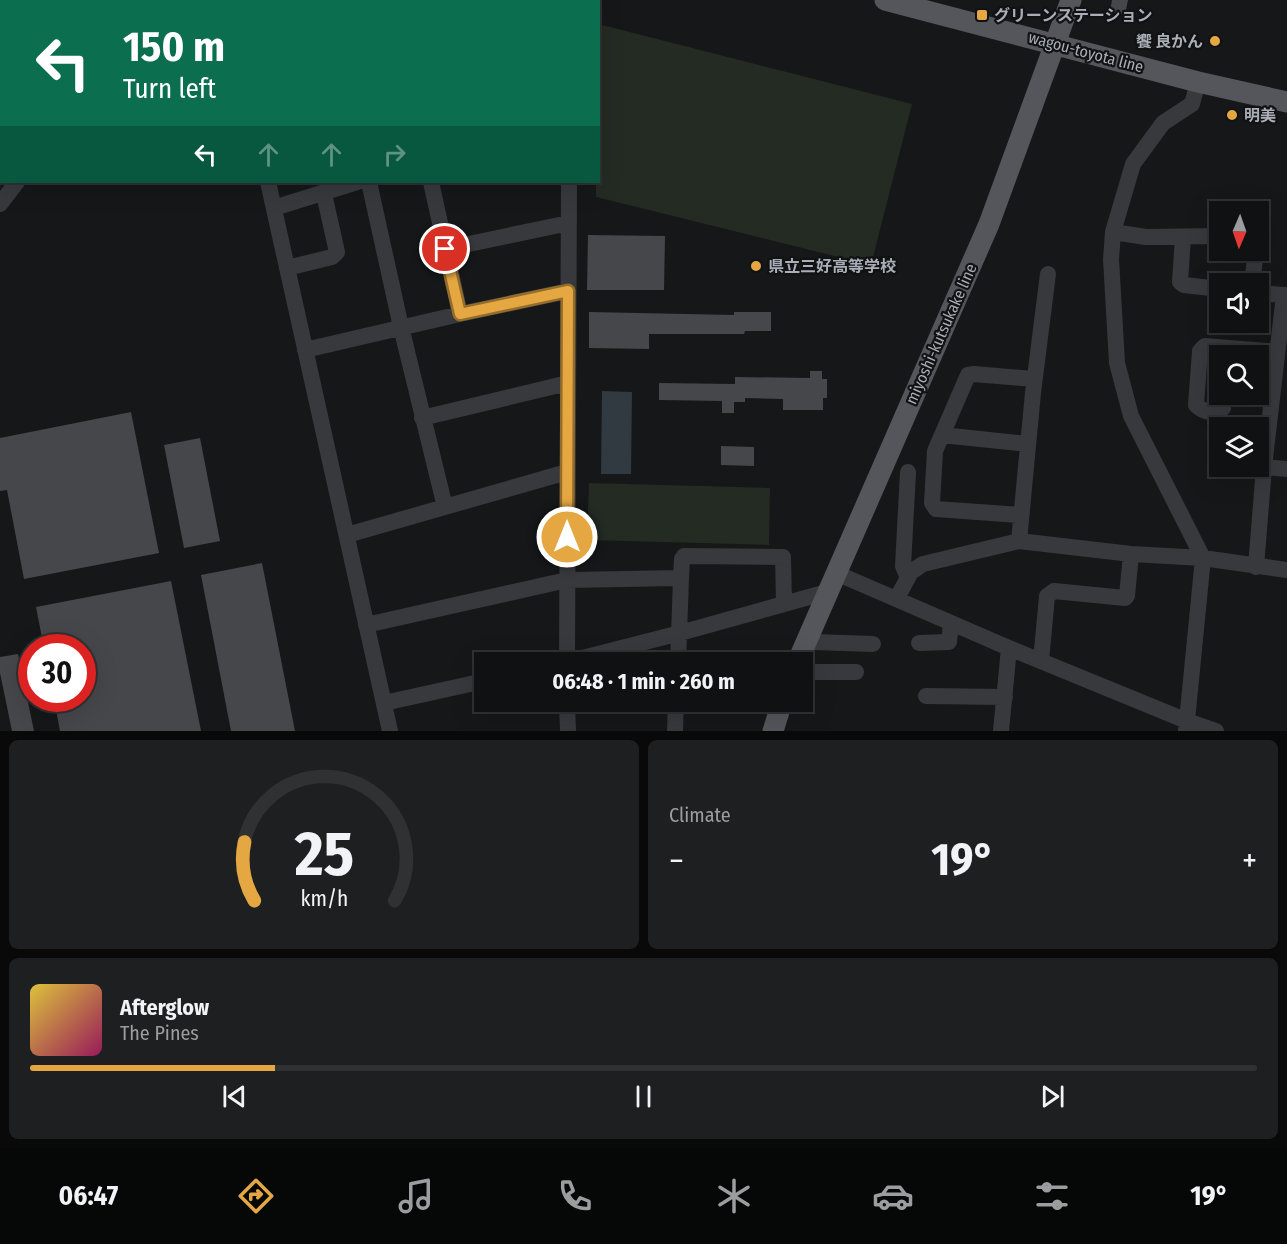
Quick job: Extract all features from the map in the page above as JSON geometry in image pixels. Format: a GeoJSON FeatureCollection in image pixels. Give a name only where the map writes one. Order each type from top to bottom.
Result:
{"type":"FeatureCollection","features":[{"type":"Feature","properties":{"kind":"main road","name":"wagou-toyota line"},"geometry":{"type":"LineString","coordinates":[[885,0],[1198,82],[1287,102]]}},
{"type":"Feature","properties":{"kind":"main road","name":"miyoshi-kutsukake line"},"geometry":{"type":"LineString","coordinates":[[802,652],[989,224],[1071,0]]}},
{"type":"Feature","properties":{"kind":"main road"},"geometry":{"type":"LineString","coordinates":[[773,731],[779,712]]}},
{"type":"Feature","properties":{"kind":"street"},"geometry":{"type":"LineString","coordinates":[[1186,726],[1203,558],[1131,416],[1117,363],[1111,269],[1113,232],[1133,164],[1163,123],[1192,105],[1198,82]]}},
{"type":"Feature","properties":{"kind":"street"},"geometry":{"type":"LineString","coordinates":[[1,203],[16,183]]}},
{"type":"Feature","properties":{"kind":"street"},"geometry":{"type":"LineString","coordinates":[[268,183],[390,731]]}},
{"type":"Feature","properties":{"kind":"street"},"geometry":{"type":"LineString","coordinates":[[274,208],[354,183]]}},
{"type":"Feature","properties":{"kind":"street"},"geometry":{"type":"LineString","coordinates":[[369,183],[422,418],[445,507]]}},
{"type":"Feature","properties":{"kind":"street"},"geometry":{"type":"LineString","coordinates":[[431,183],[460,314]]}},
{"type":"Feature","properties":{"kind":"street"},"geometry":{"type":"LineString","coordinates":[[566,652],[569,183]]}},
{"type":"Feature","properties":{"kind":"street"},"geometry":{"type":"LineString","coordinates":[[288,268],[332,257],[337,252],[324,194]]}},
{"type":"Feature","properties":{"kind":"street"},"geometry":{"type":"LineString","coordinates":[[445,249],[569,223]]}},
{"type":"Feature","properties":{"kind":"street"},"geometry":{"type":"LineString","coordinates":[[1113,232],[1146,237],[1209,235]]}},
{"type":"Feature","properties":{"kind":"street"},"geometry":{"type":"LineString","coordinates":[[1183,237],[1180,282],[1184,285],[1209,288]]}},
{"type":"Feature","properties":{"kind":"street"},"geometry":{"type":"LineString","coordinates":[[1019,541],[1034,379],[1048,274]]}},
{"type":"Feature","properties":{"kind":"street"},"geometry":{"type":"LineString","coordinates":[[305,350],[568,291]]}},
{"type":"Feature","properties":{"kind":"street"},"geometry":{"type":"LineString","coordinates":[[1269,294],[1285,295],[1269,423]]}},
{"type":"Feature","properties":{"kind":"street"},"geometry":{"type":"LineString","coordinates":[[1209,347],[1205,346],[1200,351],[1196,405],[1202,411],[1218,412],[1223,405]]}},
{"type":"Feature","properties":{"kind":"street"},"geometry":{"type":"LineString","coordinates":[[1269,352],[1277,352]]}},
{"type":"Feature","properties":{"kind":"street"},"geometry":{"type":"LineString","coordinates":[[1020,515],[933,507],[934,451],[968,375],[1034,379]]}},
{"type":"Feature","properties":{"kind":"street"},"geometry":{"type":"LineString","coordinates":[[422,418],[568,383]]}},
{"type":"Feature","properties":{"kind":"street"},"geometry":{"type":"LineString","coordinates":[[942,435],[1028,444]]}},
{"type":"Feature","properties":{"kind":"street"},"geometry":{"type":"LineString","coordinates":[[1269,467],[1287,469]]}},
{"type":"Feature","properties":{"kind":"street"},"geometry":{"type":"LineString","coordinates":[[347,535],[567,472]]}},
{"type":"Feature","properties":{"kind":"street"},"geometry":{"type":"LineString","coordinates":[[908,472],[903,566],[908,578]]}},
{"type":"Feature","properties":{"kind":"street"},"geometry":{"type":"LineString","coordinates":[[1256,567],[1263,477]]}},
{"type":"Feature","properties":{"kind":"street"},"geometry":{"type":"LineString","coordinates":[[897,598],[908,578],[916,568],[923,564],[1019,541],[1131,554],[1203,558],[1287,570]]}},
{"type":"Feature","properties":{"kind":"street"},"geometry":{"type":"LineString","coordinates":[[1041,661],[1047,596],[1054,591],[1125,598],[1131,554]]}},
{"type":"Feature","properties":{"kind":"street"},"geometry":{"type":"LineString","coordinates":[[679,652],[682,559],[684,556],[783,557],[784,603]]}},
{"type":"Feature","properties":{"kind":"street"},"geometry":{"type":"LineString","coordinates":[[836,573],[1186,726],[1216,731]]}},
{"type":"Feature","properties":{"kind":"street"},"geometry":{"type":"LineString","coordinates":[[366,625],[567,580],[681,578]]}},
{"type":"Feature","properties":{"kind":"street"},"geometry":{"type":"LineString","coordinates":[[608,652],[827,592]]}},
{"type":"Feature","properties":{"kind":"street"},"geometry":{"type":"LineString","coordinates":[[919,643],[950,642],[951,623]]}},
{"type":"Feature","properties":{"kind":"street"},"geometry":{"type":"LineString","coordinates":[[807,639],[813,642],[873,644]]}},
{"type":"Feature","properties":{"kind":"street"},"geometry":{"type":"LineString","coordinates":[[1001,731],[1009,648]]}},
{"type":"Feature","properties":{"kind":"street"},"geometry":{"type":"LineString","coordinates":[[813,672],[856,672]]}},
{"type":"Feature","properties":{"kind":"street"},"geometry":{"type":"LineString","coordinates":[[384,703],[474,683]]}},
{"type":"Feature","properties":{"kind":"street"},"geometry":{"type":"LineString","coordinates":[[926,696],[1005,697]]}},
{"type":"Feature","properties":{"kind":"street"},"geometry":{"type":"LineString","coordinates":[[567,712],[568,731]]}},
{"type":"Feature","properties":{"kind":"street"},"geometry":{"type":"LineString","coordinates":[[675,731],[676,712]]}},
{"type":"Feature","properties":{"kind":"shaded area"},"geometry":{"type":"Polygon","coordinates":[[[602,25],[912,104],[871,265],[596,197],[596,183],[600,183],[600,30],[602,25]]]}},
{"type":"Feature","properties":{"kind":"shaded area"},"geometry":{"type":"Polygon","coordinates":[[[602,391],[632,392],[631,474],[601,474],[602,391]]]}},
{"type":"Feature","properties":{"kind":"shaded area"},"geometry":{"type":"Polygon","coordinates":[[[589,483],[770,488],[769,545],[587,540],[589,483]]]}},
{"type":"Feature","properties":{"kind":"building"},"geometry":{"type":"Polygon","coordinates":[[[1112,0],[1128,0],[1125,15],[1110,12],[1112,0]]]}},
{"type":"Feature","properties":{"kind":"building"},"geometry":{"type":"Polygon","coordinates":[[[588,235],[665,236],[664,290],[587,290],[588,235]]]}},
{"type":"Feature","properties":{"kind":"building"},"geometry":{"type":"Polygon","coordinates":[[[589,312],[734,315],[734,312],[771,312],[771,331],[745,331],[744,334],[649,334],[649,349],[589,348],[589,312]]]}},
{"type":"Feature","properties":{"kind":"building"},"geometry":{"type":"Polygon","coordinates":[[[810,371],[822,371],[822,379],[827,379],[827,398],[823,398],[823,410],[783,410],[783,399],[745,398],[745,402],[734,402],[734,413],[722,413],[722,401],[659,400],[659,383],[735,384],[735,377],[810,378],[810,371]]]}},
{"type":"Feature","properties":{"kind":"building"},"geometry":{"type":"Polygon","coordinates":[[[131,412],[159,553],[24,579],[7,490],[0,491],[0,438],[131,412]]]}},
{"type":"Feature","properties":{"kind":"building"},"geometry":{"type":"Polygon","coordinates":[[[200,438],[220,541],[184,548],[164,445],[200,438]]]}},
{"type":"Feature","properties":{"kind":"building"},"geometry":{"type":"Polygon","coordinates":[[[721,446],[754,447],[754,466],[721,465],[721,446]]]}},
{"type":"Feature","properties":{"kind":"building"},"geometry":{"type":"Polygon","coordinates":[[[262,563],[295,731],[231,731],[201,575],[262,563]]]}},
{"type":"Feature","properties":{"kind":"building"},"geometry":{"type":"Polygon","coordinates":[[[171,581],[201,731],[60,731],[56,712],[96,712],[96,634],[41,634],[36,607],[171,581]]]}},
{"type":"Feature","properties":{"kind":"building"},"geometry":{"type":"Polygon","coordinates":[[[18,654],[18,712],[30,712],[34,731],[12,731],[0,673],[0,657],[18,654]]]}},
{"type":"Feature","properties":{"kind":"place","name":"グリーンステーション"},"geometry":{"type":"Point","coordinates":[982,15]}},
{"type":"Feature","properties":{"kind":"place","name":"饗 良かん"},"geometry":{"type":"Point","coordinates":[1215,41]}},
{"type":"Feature","properties":{"kind":"place","name":"明美"},"geometry":{"type":"Point","coordinates":[1232,115]}},
{"type":"Feature","properties":{"kind":"place","name":"県立三好高等学校"},"geometry":{"type":"Point","coordinates":[756,266]}},
{"type":"Feature","properties":{"kind":"route"},"geometry":{"type":"LineString","coordinates":[[445,249],[460,314],[568,291],[567,537]]}}]}
